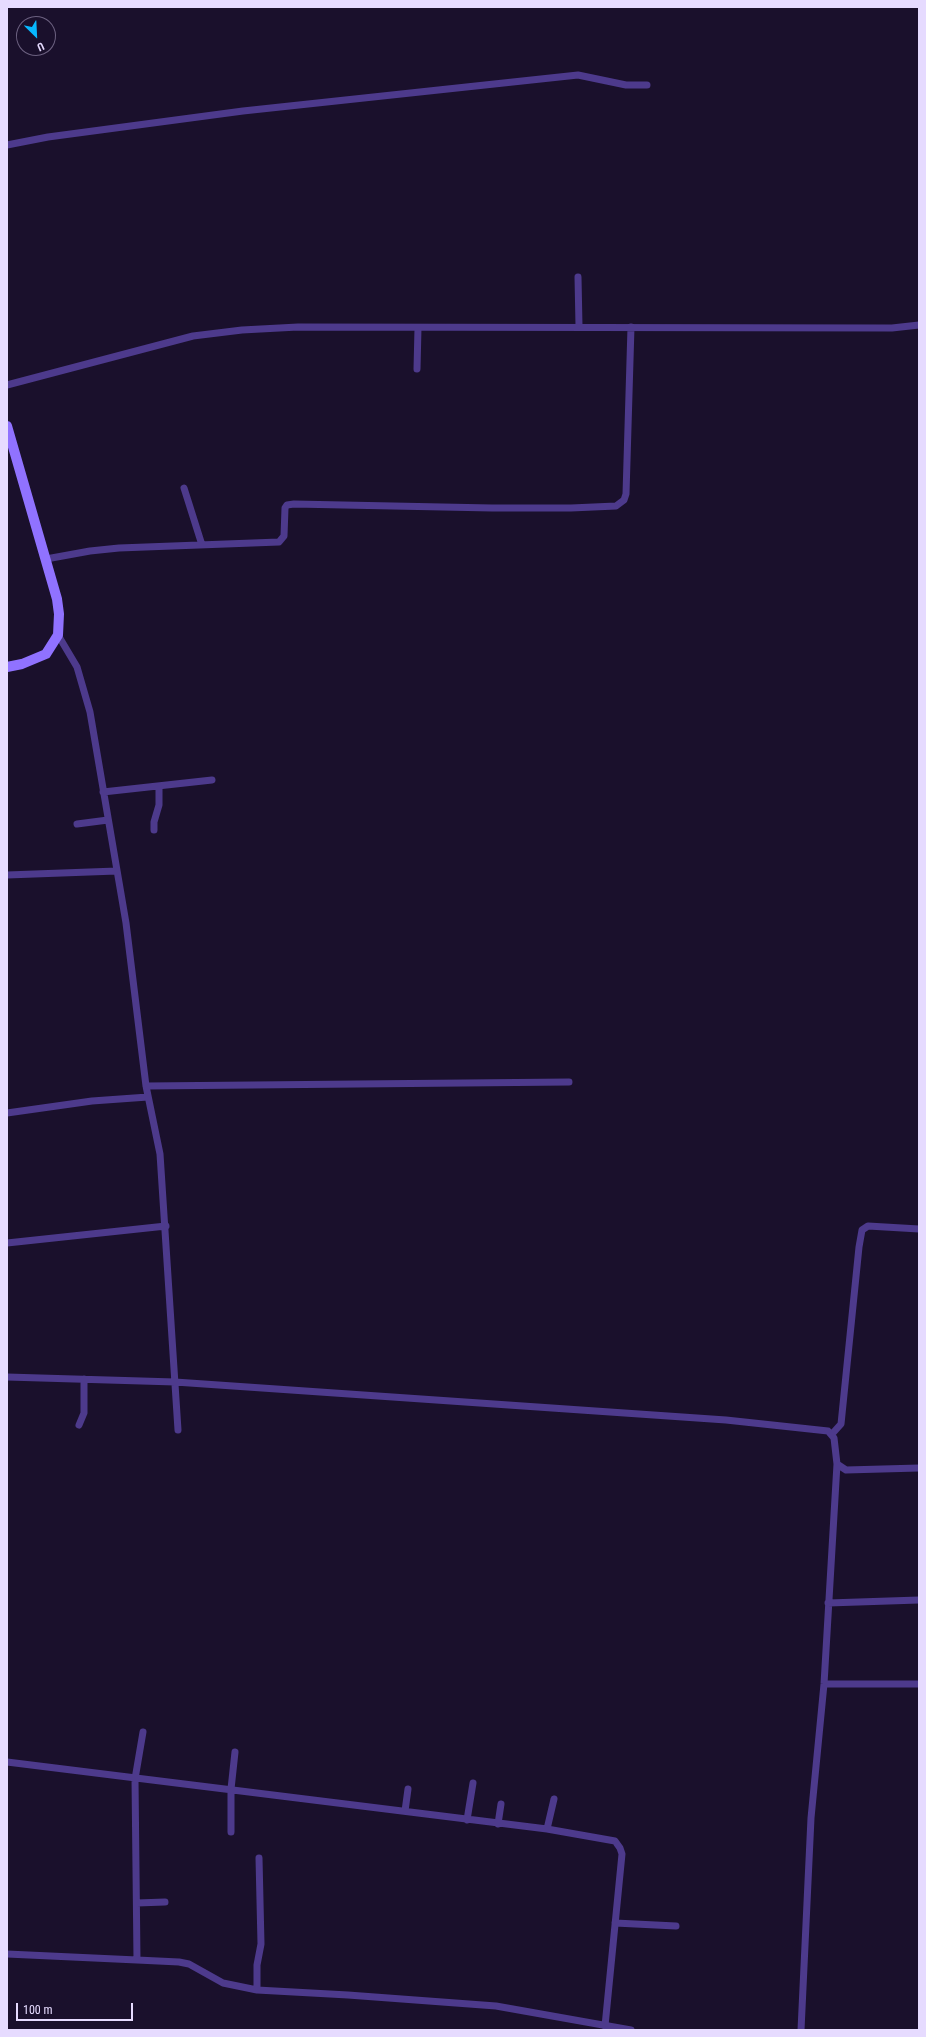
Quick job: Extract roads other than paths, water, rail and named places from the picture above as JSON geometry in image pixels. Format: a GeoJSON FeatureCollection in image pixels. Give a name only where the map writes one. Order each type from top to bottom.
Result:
{"type":"FeatureCollection","features":[{"type":"Feature","properties":{"kind":"main road"},"geometry":{"type":"LineString","coordinates":[[7,426],[46,559],[57,599],[59,614],[58,636],[46,654],[22,664],[7,667]]}},
{"type":"Feature","properties":{"kind":"street"},"geometry":{"type":"LineString","coordinates":[[7,144],[48,137],[242,111],[578,75],[626,85],[647,85]]}},
{"type":"Feature","properties":{"kind":"street"},"geometry":{"type":"LineString","coordinates":[[578,277],[579,326]]}},
{"type":"Feature","properties":{"kind":"street"},"geometry":{"type":"LineString","coordinates":[[7,385],[193,336],[226,331],[298,327],[418,328],[579,326],[892,328],[919,325]]}},
{"type":"Feature","properties":{"kind":"street"},"geometry":{"type":"LineString","coordinates":[[46,559],[112,549],[279,542],[284,536],[285,508],[287,505],[294,504],[492,508],[571,508],[616,506],[624,500],[626,494],[631,327]]}},
{"type":"Feature","properties":{"kind":"street"},"geometry":{"type":"LineString","coordinates":[[417,370],[418,328]]}},
{"type":"Feature","properties":{"kind":"street"},"geometry":{"type":"LineString","coordinates":[[184,488],[202,545]]}},
{"type":"Feature","properties":{"kind":"street"},"geometry":{"type":"LineString","coordinates":[[58,636],[77,667],[83,683],[90,712],[126,923],[146,1086],[160,1154],[166,1226],[178,1430]]}},
{"type":"Feature","properties":{"kind":"street"},"geometry":{"type":"LineString","coordinates":[[103,792],[212,780]]}},
{"type":"Feature","properties":{"kind":"street"},"geometry":{"type":"LineString","coordinates":[[154,830],[154,822],[159,805],[159,786]]}},
{"type":"Feature","properties":{"kind":"street"},"geometry":{"type":"LineString","coordinates":[[77,824],[108,820]]}},
{"type":"Feature","properties":{"kind":"street"},"geometry":{"type":"LineString","coordinates":[[7,875],[117,871]]}},
{"type":"Feature","properties":{"kind":"street"},"geometry":{"type":"LineString","coordinates":[[146,1086],[569,1082]]}},
{"type":"Feature","properties":{"kind":"street"},"geometry":{"type":"LineString","coordinates":[[7,1113],[92,1101],[148,1097]]}},
{"type":"Feature","properties":{"kind":"street"},"geometry":{"type":"LineString","coordinates":[[7,1243],[166,1226]]}},
{"type":"Feature","properties":{"kind":"street"},"geometry":{"type":"LineString","coordinates":[[832,1434],[841,1424],[858,1247],[862,1230],[868,1226],[919,1229]]}},
{"type":"Feature","properties":{"kind":"street"},"geometry":{"type":"LineString","coordinates":[[7,1377],[175,1382],[726,1420],[823,1430],[832,1434]]}},
{"type":"Feature","properties":{"kind":"street"},"geometry":{"type":"LineString","coordinates":[[80,1425],[84,1412],[84,1379]]}},
{"type":"Feature","properties":{"kind":"street"},"geometry":{"type":"LineString","coordinates":[[801,2030],[811,1818],[824,1684],[837,1464],[832,1434]]}},
{"type":"Feature","properties":{"kind":"street"},"geometry":{"type":"LineString","coordinates":[[837,1464],[846,1470],[919,1468]]}},
{"type":"Feature","properties":{"kind":"street"},"geometry":{"type":"LineString","coordinates":[[828,1603],[919,1600]]}},
{"type":"Feature","properties":{"kind":"street"},"geometry":{"type":"LineString","coordinates":[[824,1684],[919,1684]]}},
{"type":"Feature","properties":{"kind":"street"},"geometry":{"type":"LineString","coordinates":[[137,1960],[135,1779],[143,1732]]}},
{"type":"Feature","properties":{"kind":"street"},"geometry":{"type":"LineString","coordinates":[[231,1832],[231,1789],[235,1752]]}},
{"type":"Feature","properties":{"kind":"street"},"geometry":{"type":"LineString","coordinates":[[7,1762],[547,1829],[615,1841],[622,1854],[605,2026]]}},
{"type":"Feature","properties":{"kind":"street"},"geometry":{"type":"LineString","coordinates":[[468,1820],[473,1783]]}},
{"type":"Feature","properties":{"kind":"street"},"geometry":{"type":"LineString","coordinates":[[405,1811],[408,1789]]}},
{"type":"Feature","properties":{"kind":"street"},"geometry":{"type":"LineString","coordinates":[[547,1829],[554,1799]]}},
{"type":"Feature","properties":{"kind":"street"},"geometry":{"type":"LineString","coordinates":[[498,1824],[501,1804]]}},
{"type":"Feature","properties":{"kind":"street"},"geometry":{"type":"LineString","coordinates":[[257,1990],[257,1966],[261,1944],[259,1858]]}},
{"type":"Feature","properties":{"kind":"street"},"geometry":{"type":"LineString","coordinates":[[137,1903],[165,1902]]}},
{"type":"Feature","properties":{"kind":"street"},"geometry":{"type":"LineString","coordinates":[[615,1923],[676,1926]]}},
{"type":"Feature","properties":{"kind":"street"},"geometry":{"type":"LineString","coordinates":[[7,1954],[179,1962],[189,1964],[223,1983],[257,1990],[283,1990],[496,2006],[631,2030]]}}]}
